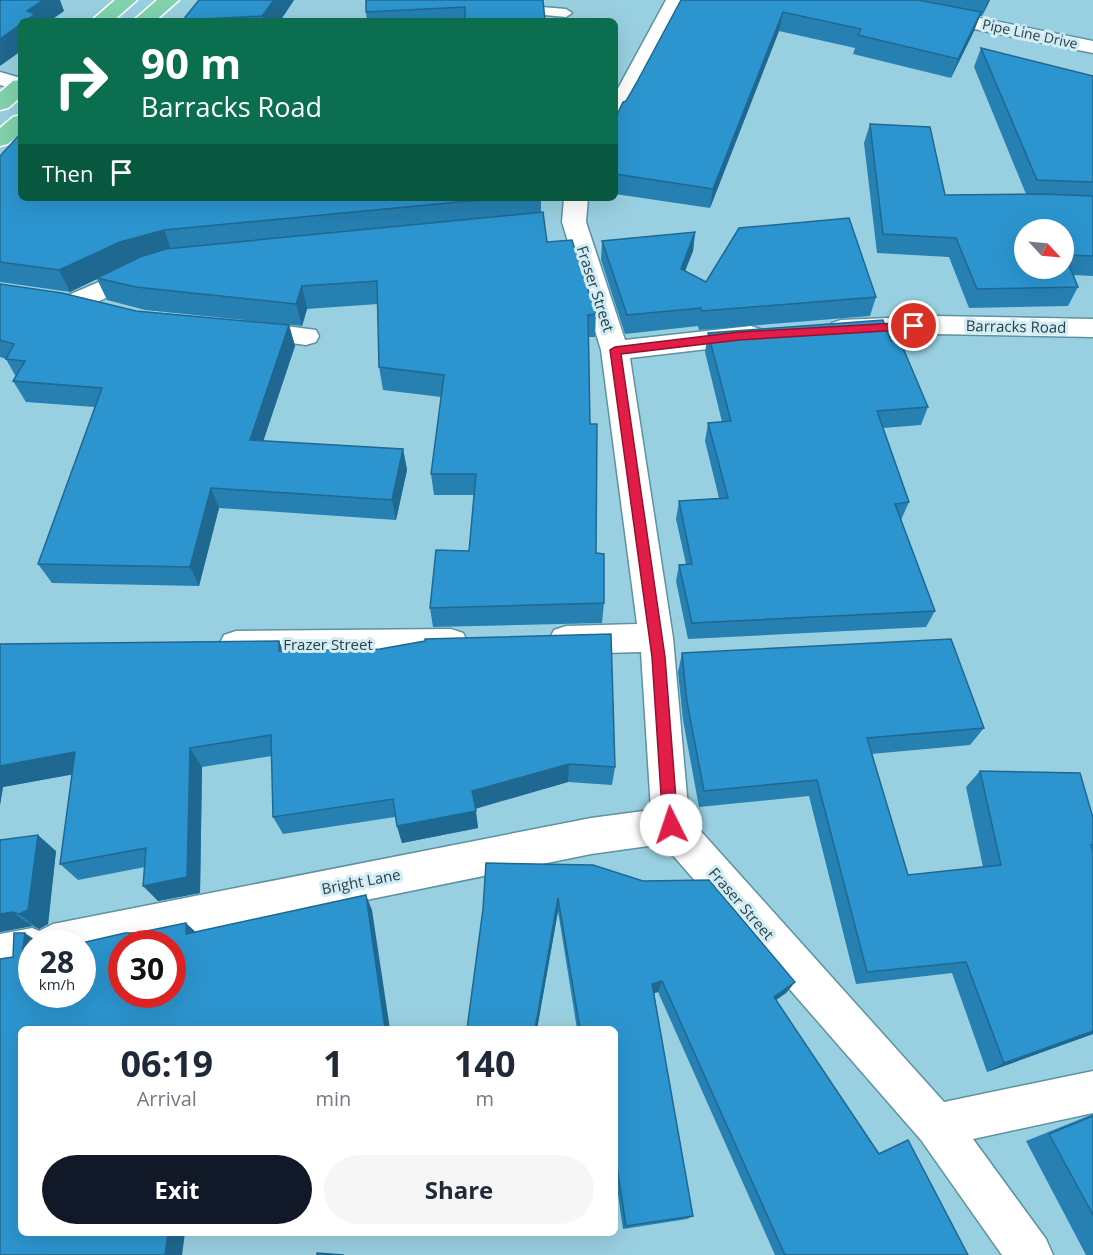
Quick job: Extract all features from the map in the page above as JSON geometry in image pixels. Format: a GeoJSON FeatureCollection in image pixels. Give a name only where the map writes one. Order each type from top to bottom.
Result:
{"type":"FeatureCollection","features":[{"type":"Feature","properties":{"kind":"main road"},"geometry":{"type":"LineString","coordinates":[[105,18],[127,0]]}},
{"type":"Feature","properties":{"kind":"main road"},"geometry":{"type":"LineString","coordinates":[[147,18],[169,0]]}},
{"type":"Feature","properties":{"kind":"main road"},"geometry":{"type":"LineString","coordinates":[[0,103],[18,88]]}},
{"type":"Feature","properties":{"kind":"main road"},"geometry":{"type":"LineString","coordinates":[[0,139],[18,124]]}},
{"type":"Feature","properties":{"kind":"street"},"geometry":{"type":"LineString","coordinates":[[618,108],[676,0]]}},
{"type":"Feature","properties":{"kind":"street","name":"Pipe Line Drive"},"geometry":{"type":"LineString","coordinates":[[860,0],[1093,47]]}},
{"type":"Feature","properties":{"kind":"street"},"geometry":{"type":"LineString","coordinates":[[0,78],[18,85]]}},
{"type":"Feature","properties":{"kind":"street","name":"Fraser Street"},"geometry":{"type":"LineString","coordinates":[[567,215],[615,350],[657,647],[671,825],[936,1125],[1030,1255]]}},
{"type":"Feature","properties":{"kind":"street"},"geometry":{"type":"LineString","coordinates":[[115,315],[63,302],[139,272],[161,266]]}},
{"type":"Feature","properties":{"kind":"street","name":"Barracks Road"},"geometry":{"type":"LineString","coordinates":[[818,330],[936,325],[1093,328]]}},
{"type":"Feature","properties":{"kind":"street"},"geometry":{"type":"LineString","coordinates":[[226,328],[306,336]]}},
{"type":"Feature","properties":{"kind":"street"},"geometry":{"type":"LineString","coordinates":[[615,350],[773,334]]}},
{"type":"Feature","properties":{"kind":"street"},"geometry":{"type":"LineString","coordinates":[[539,641],[657,647],[693,655]]}},
{"type":"Feature","properties":{"kind":"street","name":"Frazer Street"},"geometry":{"type":"LineString","coordinates":[[203,646],[481,643]]}},
{"type":"Feature","properties":{"kind":"street","name":"Bright Lane"},"geometry":{"type":"LineString","coordinates":[[96,935],[579,839],[671,825]]}},
{"type":"Feature","properties":{"kind":"street"},"geometry":{"type":"LineString","coordinates":[[0,954],[18,951]]}},
{"type":"Feature","properties":{"kind":"street"},"geometry":{"type":"LineString","coordinates":[[936,1125],[1093,1092]]}},
{"type":"Feature","properties":{"kind":"lane"},"geometry":{"type":"LineString","coordinates":[[502,8],[566,13]]}},
{"type":"Feature","properties":{"kind":"building"},"geometry":{"type":"Polygon","coordinates":[[[0,0],[43,0],[27,11],[35,14],[29,18],[18,18],[18,26],[0,39],[0,0]]]}},
{"type":"Feature","properties":{"kind":"building"},"geometry":{"type":"Polygon","coordinates":[[[199,0],[274,0],[262,16],[185,18],[199,0]]]}},
{"type":"Feature","properties":{"kind":"building"},"geometry":{"type":"Polygon","coordinates":[[[366,0],[543,0],[545,18],[465,18],[465,7],[366,12],[366,0]]]}},
{"type":"Feature","properties":{"kind":"building"},"geometry":{"type":"Polygon","coordinates":[[[681,0],[918,0],[981,12],[958,59],[858,35],[861,29],[783,12],[713,189],[618,174],[618,113],[681,0]]]}},
{"type":"Feature","properties":{"kind":"building"},"geometry":{"type":"Polygon","coordinates":[[[981,48],[1093,76],[1093,182],[1037,180],[981,48]]]}},
{"type":"Feature","properties":{"kind":"building"},"geometry":{"type":"Polygon","coordinates":[[[870,124],[930,127],[945,195],[1093,196],[1093,256],[1074,255],[1074,219],[1014,219],[1014,279],[1074,279],[1074,277],[1078,287],[977,289],[956,238],[883,234],[870,124]]]}},
{"type":"Feature","properties":{"kind":"building"},"geometry":{"type":"Polygon","coordinates":[[[18,136],[18,201],[469,201],[164,230],[120,242],[59,270],[0,262],[0,156],[18,136]]]}},
{"type":"Feature","properties":{"kind":"building"},"geometry":{"type":"Polygon","coordinates":[[[543,212],[547,242],[572,240],[596,314],[588,315],[590,424],[597,424],[596,553],[604,554],[604,603],[430,608],[436,550],[469,551],[476,474],[431,474],[444,375],[379,367],[377,281],[302,286],[296,304],[136,287],[97,278],[140,257],[166,249],[543,212]]]}},
{"type":"Feature","properties":{"kind":"building"},"geometry":{"type":"Polygon","coordinates":[[[849,218],[876,297],[627,315],[602,241],[695,232],[681,269],[706,282],[739,228],[849,218]]]}},
{"type":"Feature","properties":{"kind":"building"},"geometry":{"type":"Polygon","coordinates":[[[0,284],[62,293],[136,311],[289,325],[250,440],[403,449],[392,500],[211,488],[190,567],[38,564],[102,388],[13,381],[25,361],[6,359],[14,344],[0,340],[0,284]]]}},
{"type":"Feature","properties":{"kind":"building"},"geometry":{"type":"Polygon","coordinates":[[[883,320],[891,341],[900,341],[928,407],[877,411],[909,502],[895,504],[935,611],[692,623],[679,565],[692,564],[679,501],[728,498],[708,423],[731,421],[708,333],[883,320]]]}},
{"type":"Feature","properties":{"kind":"building"},"geometry":{"type":"Polygon","coordinates":[[[611,634],[615,767],[569,764],[472,791],[476,811],[397,826],[393,799],[273,817],[271,735],[190,748],[187,877],[143,886],[146,848],[60,864],[75,752],[0,766],[0,644],[279,641],[279,651],[380,649],[425,641],[425,639],[611,634]]]}},
{"type":"Feature","properties":{"kind":"building"},"geometry":{"type":"Polygon","coordinates":[[[951,639],[984,728],[867,738],[908,875],[1001,865],[980,771],[1080,773],[1093,818],[1093,845],[1091,845],[1093,852],[1093,1031],[1004,1063],[966,962],[867,972],[817,780],[704,791],[687,702],[682,653],[951,639]]]}},
{"type":"Feature","properties":{"kind":"building"},"geometry":{"type":"Polygon","coordinates":[[[38,835],[28,910],[19,914],[12,912],[0,914],[0,840],[38,835]]]}},
{"type":"Feature","properties":{"kind":"building"},"geometry":{"type":"Polygon","coordinates":[[[486,863],[593,865],[643,881],[709,880],[795,982],[774,997],[879,1154],[908,1140],[968,1255],[785,1255],[662,981],[652,984],[693,1216],[626,1226],[618,1174],[618,1026],[579,1026],[558,898],[536,1026],[467,1026],[483,909],[486,863]]]}},
{"type":"Feature","properties":{"kind":"building"},"geometry":{"type":"Polygon","coordinates":[[[366,895],[385,1026],[18,1026],[18,1236],[168,1236],[165,1255],[0,1255],[0,959],[13,957],[14,933],[18,933],[18,1008],[96,1008],[96,940],[108,937],[108,1008],[186,1008],[186,934],[366,895]]]}},
{"type":"Feature","properties":{"kind":"building"},"geometry":{"type":"Polygon","coordinates":[[[186,923],[186,930],[152,930],[186,923]]]}},
{"type":"Feature","properties":{"kind":"building"},"geometry":{"type":"Polygon","coordinates":[[[1093,1116],[1093,1215],[1049,1134],[1093,1116]]]}},
{"type":"Feature","properties":{"kind":"building"},"geometry":{"type":"Polygon","coordinates":[[[317,1253],[344,1255],[317,1255],[317,1253]]]}},
{"type":"Feature","properties":{"kind":"route"},"geometry":{"type":"LineString","coordinates":[[671,825],[658,657],[615,350],[739,336],[829,329],[914,326]]}}]}
